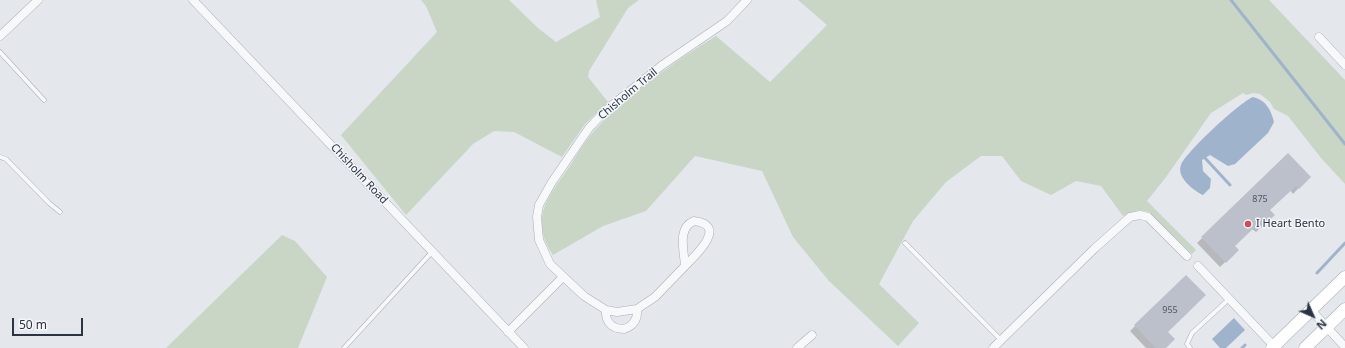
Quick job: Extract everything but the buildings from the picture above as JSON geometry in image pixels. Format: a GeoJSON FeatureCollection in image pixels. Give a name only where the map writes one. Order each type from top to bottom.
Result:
{"type":"FeatureCollection","features":[{"type":"Feature","properties":{"kind":"main road"},"geometry":{"type":"LineString","coordinates":[[1273,347],[1345,277]]}},
{"type":"Feature","properties":{"kind":"main road"},"geometry":{"type":"LineString","coordinates":[[1305,348],[1345,309]]}},
{"type":"Feature","properties":{"kind":"street"},"geometry":{"type":"LineString","coordinates":[[0,36],[38,0]]}},
{"type":"Feature","properties":{"kind":"street","name":"Chisholm Road"},"geometry":{"type":"LineString","coordinates":[[193,0],[524,348]]}},
{"type":"Feature","properties":{"kind":"street","name":"Chisholm Trail"},"geometry":{"type":"LineString","coordinates":[[606,310],[584,296],[550,264],[543,252],[537,230],[539,205],[552,182],[589,128],[606,110],[661,66],[727,21],[748,0]]}},
{"type":"Feature","properties":{"kind":"street"},"geometry":{"type":"LineString","coordinates":[[1319,37],[1345,65]]}},
{"type":"Feature","properties":{"kind":"street"},"geometry":{"type":"LineString","coordinates":[[993,348],[1094,249],[1130,218],[1140,215],[1148,217],[1187,256]]}},
{"type":"Feature","properties":{"kind":"street"},"geometry":{"type":"LineString","coordinates":[[637,309],[637,317],[634,323],[624,329],[612,326],[607,321],[606,310],[617,312],[637,309],[655,297],[685,266],[708,241],[710,234],[708,229],[701,222],[694,221],[689,223],[683,232],[685,266]]}},
{"type":"Feature","properties":{"kind":"street"},"geometry":{"type":"LineString","coordinates":[[1198,266],[1273,347]]}},
{"type":"Feature","properties":{"kind":"street"},"geometry":{"type":"LineString","coordinates":[[508,332],[563,277]]}},
{"type":"Feature","properties":{"kind":"street"},"geometry":{"type":"LineString","coordinates":[[1311,310],[1345,347]]}},
{"type":"Feature","properties":{"kind":"street"},"geometry":{"type":"LineString","coordinates":[[797,348],[812,335]]}},
{"type":"Feature","properties":{"kind":"lane"},"geometry":{"type":"LineString","coordinates":[[0,52],[44,100]]}},
{"type":"Feature","properties":{"kind":"lane"},"geometry":{"type":"LineString","coordinates":[[0,157],[6,159],[49,203],[60,212]]}},
{"type":"Feature","properties":{"kind":"lane"},"geometry":{"type":"LineString","coordinates":[[905,243],[1001,340]]}},
{"type":"Feature","properties":{"kind":"lane"},"geometry":{"type":"LineString","coordinates":[[344,348],[433,251]]}},
{"type":"Feature","properties":{"kind":"lane"},"geometry":{"type":"LineString","coordinates":[[1190,348],[1187,344],[1192,333],[1229,299]]}},
{"type":"Feature","properties":{"kind":"green space"},"geometry":{"type":"Polygon","coordinates":[[[421,0],[509,0],[538,28],[556,42],[600,17],[596,0],[639,0],[628,8],[589,71],[588,77],[608,102],[585,124],[562,157],[514,132],[494,131],[473,144],[406,215],[341,135],[437,32],[426,6],[421,0]]]}},
{"type":"Feature","properties":{"kind":"green space"},"geometry":{"type":"Polygon","coordinates":[[[798,0],[1269,0],[1345,80],[1345,184],[1321,158],[1288,116],[1274,109],[1270,102],[1260,94],[1253,93],[1246,95],[1243,93],[1211,113],[1166,177],[1147,201],[1196,250],[1192,254],[1149,212],[1138,210],[1123,216],[1101,186],[1076,181],[1051,195],[1021,181],[1002,156],[981,156],[946,182],[913,221],[879,284],[919,323],[898,346],[829,281],[793,237],[762,171],[695,156],[646,211],[603,226],[553,255],[543,233],[543,212],[547,200],[594,131],[621,105],[652,79],[716,36],[770,82],[827,25],[798,0]]]}},
{"type":"Feature","properties":{"kind":"green space"},"geometry":{"type":"Polygon","coordinates":[[[282,235],[295,241],[327,277],[298,348],[166,348],[282,235]]]}},
{"type":"Feature","properties":{"kind":"water"},"geometry":{"type":"Polygon","coordinates":[[[1253,97],[1258,98],[1265,103],[1271,113],[1274,122],[1268,133],[1235,164],[1228,166],[1210,155],[1202,160],[1203,171],[1211,179],[1210,188],[1203,195],[1199,193],[1183,179],[1180,170],[1181,165],[1192,150],[1214,128],[1237,108],[1253,97]]]}},
{"type":"Feature","properties":{"kind":"water"},"geometry":{"type":"Polygon","coordinates":[[[1234,318],[1245,330],[1226,348],[1220,348],[1212,339],[1234,318]]]}},
{"type":"Feature","properties":{"kind":"waterway"},"geometry":{"type":"LineString","coordinates":[[1231,0],[1345,144]]}},
{"type":"Feature","properties":{"kind":"waterway"},"geometry":{"type":"LineString","coordinates":[[1205,158],[1230,185]]}},
{"type":"Feature","properties":{"kind":"waterway"},"geometry":{"type":"LineString","coordinates":[[1317,273],[1345,243]]}},
{"type":"Feature","properties":{"kind":"waterway"},"geometry":{"type":"LineString","coordinates":[[1242,348],[1245,345]]}},
{"type":"Feature","properties":{"kind":"place","name":"I Heart Bento"},"geometry":{"type":"Point","coordinates":[1248,224]}}]}
